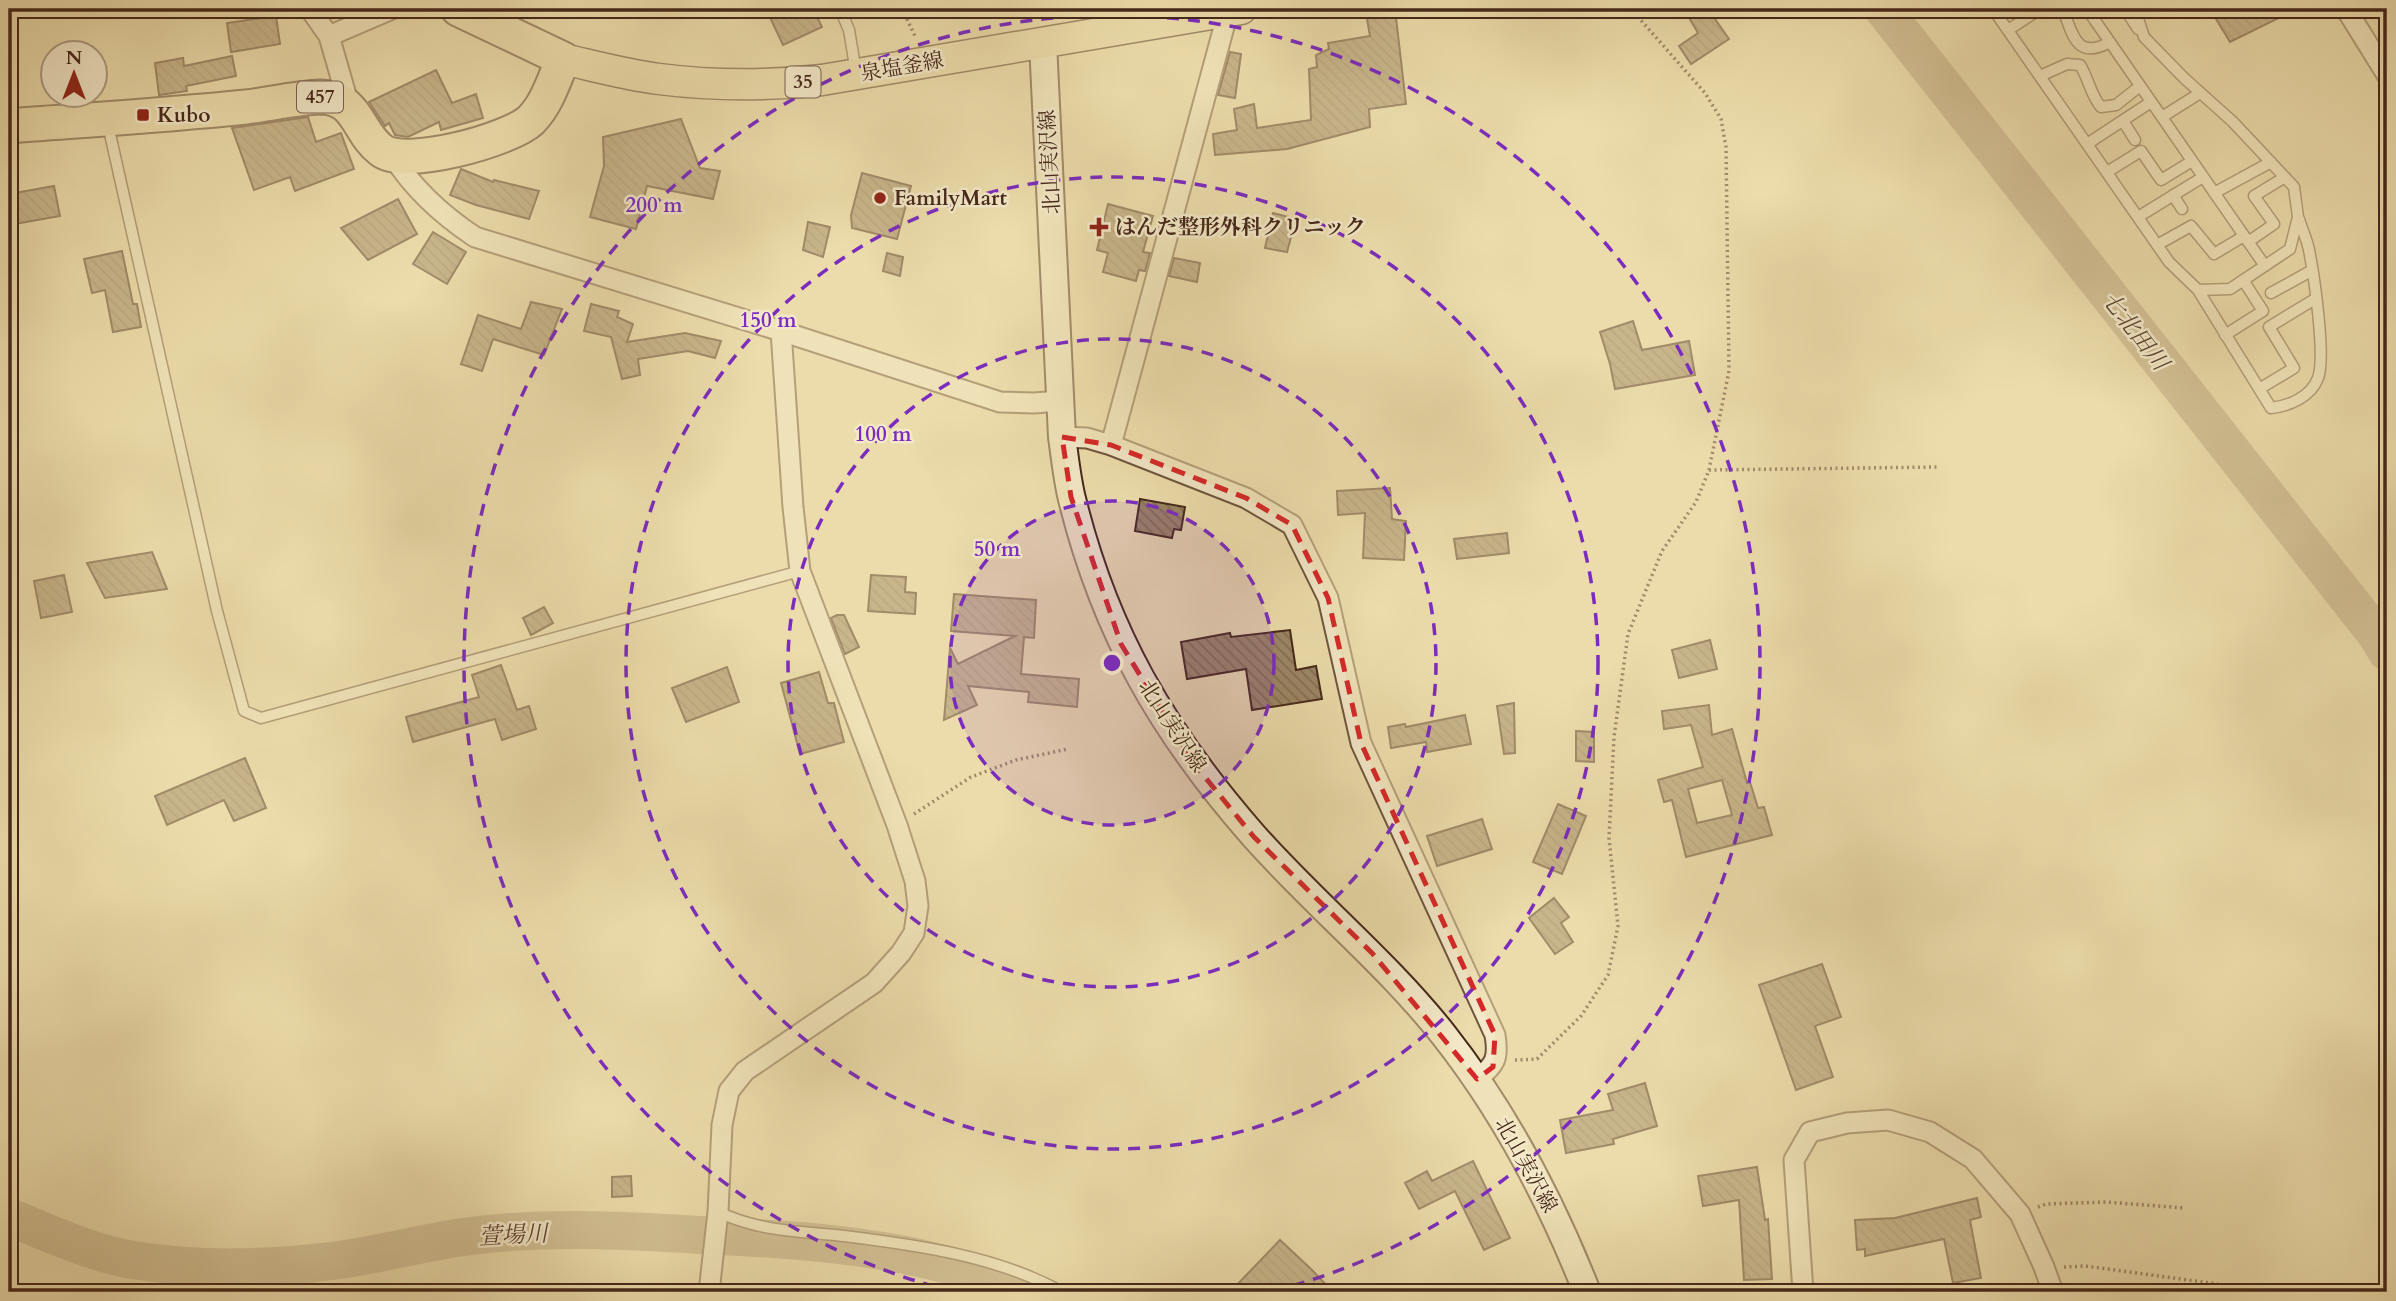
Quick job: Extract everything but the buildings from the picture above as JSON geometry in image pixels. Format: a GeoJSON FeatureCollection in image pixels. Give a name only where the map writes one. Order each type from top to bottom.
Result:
{"type":"FeatureCollection","features":[{"type":"Feature","properties":{"kind":"highway"},"geometry":{"type":"LineString","coordinates":[[392,155],[405,158],[498,139],[531,120],[545,103],[563,60],[458,9]]}},
{"type":"Feature","properties":{"kind":"highway","name":"457"},"geometry":{"type":"LineString","coordinates":[[9,126],[247,107],[322,97],[336,99],[350,109],[381,150],[392,155]]}},
{"type":"Feature","properties":{"kind":"main road","name":"泉塩釜線"},"geometry":{"type":"LineString","coordinates":[[563,60],[656,79],[714,85],[770,85],[857,75],[1237,10]]}},
{"type":"Feature","properties":{"kind":"street"},"geometry":{"type":"LineString","coordinates":[[310,9],[329,36],[350,109]]}},
{"type":"Feature","properties":{"kind":"street"},"geometry":{"type":"LineString","coordinates":[[329,36],[392,9]]}},
{"type":"Feature","properties":{"kind":"street"},"geometry":{"type":"LineString","coordinates":[[2346,9],[2387,75]]}},
{"type":"Feature","properties":{"kind":"street"},"geometry":{"type":"LineString","coordinates":[[1111,445],[1237,10]]}},
{"type":"Feature","properties":{"kind":"street","name":"北山実沢線"},"geometry":{"type":"LineString","coordinates":[[1043,43],[1062,437],[1071,496],[1098,587],[1121,644],[1157,708],[1195,765],[1254,836],[1372,953],[1442,1032],[1486,1070],[1530,1170],[1563,1233],[1587,1292]]}},
{"type":"Feature","properties":{"kind":"street"},"geometry":{"type":"LineString","coordinates":[[392,155],[402,172],[436,207],[475,237],[1000,402],[1060,401]]}},
{"type":"Feature","properties":{"kind":"street"},"geometry":{"type":"LineString","coordinates":[[709,1292],[718,1218],[722,1125],[729,1091],[745,1071],[874,983],[901,953],[914,933],[918,906],[915,881],[897,825],[800,571],[781,331]]}},
{"type":"Feature","properties":{"kind":"street"},"geometry":{"type":"LineString","coordinates":[[1062,437],[1087,438],[1111,445],[1246,498],[1292,525],[1328,598],[1362,743],[1495,1035],[1497,1048],[1486,1070]]}},
{"type":"Feature","properties":{"kind":"street"},"geometry":{"type":"LineString","coordinates":[[1803,1292],[1794,1160],[1810,1132],[1847,1123],[1888,1120],[1930,1132],[1973,1159],[2020,1214],[2053,1292]]}},
{"type":"Feature","properties":{"kind":"lane"},"geometry":{"type":"LineString","coordinates":[[840,9],[849,30],[857,75]]}},
{"type":"Feature","properties":{"kind":"lane"},"geometry":{"type":"LineString","coordinates":[[1993,9],[2169,262],[2198,290],[2271,408],[2286,406],[2309,393],[2319,378],[2322,350],[2309,248],[2298,217],[2294,187],[2233,122],[2144,37],[2125,9]]}},
{"type":"Feature","properties":{"kind":"lane"},"geometry":{"type":"LineString","coordinates":[[2008,30],[2040,9]]}},
{"type":"Feature","properties":{"kind":"lane"},"geometry":{"type":"LineString","coordinates":[[2060,9],[2063,10],[2071,35],[2077,43],[2087,48],[2099,48],[2110,42]]}},
{"type":"Feature","properties":{"kind":"lane"},"geometry":{"type":"LineString","coordinates":[[2087,9],[2265,266]]}},
{"type":"Feature","properties":{"kind":"lane"},"geometry":{"type":"LineString","coordinates":[[2135,9],[2144,37]]}},
{"type":"Feature","properties":{"kind":"lane"},"geometry":{"type":"LineString","coordinates":[[2040,76],[2067,64],[2080,65],[2087,75],[2092,96],[2101,107],[2116,105],[2140,86]]}},
{"type":"Feature","properties":{"kind":"lane"},"geometry":{"type":"LineString","coordinates":[[2162,117],[2200,93]]}},
{"type":"Feature","properties":{"kind":"lane"},"geometry":{"type":"LineString","coordinates":[[2087,144],[2151,102]]}},
{"type":"Feature","properties":{"kind":"lane"},"geometry":{"type":"LineString","coordinates":[[107,118],[216,611],[244,711],[261,719],[800,571]]}},
{"type":"Feature","properties":{"kind":"lane"},"geometry":{"type":"LineString","coordinates":[[2123,121],[2135,140]]}},
{"type":"Feature","properties":{"kind":"lane"},"geometry":{"type":"LineString","coordinates":[[2106,172],[2141,151],[2161,180],[2192,161]]}},
{"type":"Feature","properties":{"kind":"lane"},"geometry":{"type":"LineString","coordinates":[[2214,193],[2271,162]]}},
{"type":"Feature","properties":{"kind":"lane"},"geometry":{"type":"LineString","coordinates":[[2138,217],[2203,177]]}},
{"type":"Feature","properties":{"kind":"lane"},"geometry":{"type":"LineString","coordinates":[[2157,245],[2191,226],[2214,254],[2246,239],[2274,224],[2254,196],[2285,177]]}},
{"type":"Feature","properties":{"kind":"lane"},"geometry":{"type":"LineString","coordinates":[[2173,195],[2182,209]]}},
{"type":"Feature","properties":{"kind":"lane"},"geometry":{"type":"LineString","coordinates":[[2198,290],[2230,289],[2290,249],[2298,217]]}},
{"type":"Feature","properties":{"kind":"lane"},"geometry":{"type":"LineString","coordinates":[[2271,293],[2311,271]]}},
{"type":"Feature","properties":{"kind":"lane"},"geometry":{"type":"LineString","coordinates":[[2225,335],[2263,310],[2243,280]]}},
{"type":"Feature","properties":{"kind":"lane"},"geometry":{"type":"LineString","coordinates":[[2259,389],[2294,368],[2269,327],[2315,299]]}},
{"type":"Feature","properties":{"kind":"lane"},"geometry":{"type":"LineString","coordinates":[[718,1218],[798,1233],[843,1236],[930,1248],[1012,1271],[1062,1292]]}},
{"type":"Feature","properties":{"kind":"path"},"geometry":{"type":"LineString","coordinates":[[902,9],[927,62]]}},
{"type":"Feature","properties":{"kind":"path"},"geometry":{"type":"LineString","coordinates":[[1486,1070],[1537,1059],[1581,1016],[1608,975],[1618,926],[1609,838],[1614,737],[1628,634],[1662,551],[1696,502],[1709,470],[1729,371],[1726,147],[1721,120],[1705,93],[1631,9]]}},
{"type":"Feature","properties":{"kind":"path"},"geometry":{"type":"LineString","coordinates":[[1709,470],[1938,467]]}},
{"type":"Feature","properties":{"kind":"path"},"geometry":{"type":"LineString","coordinates":[[897,825],[971,777],[1016,760],[1068,750]]}},
{"type":"Feature","properties":{"kind":"path"},"geometry":{"type":"LineString","coordinates":[[2020,1214],[2046,1204],[2058,1203],[2106,1202],[2185,1208]]}},
{"type":"Feature","properties":{"kind":"path"},"geometry":{"type":"LineString","coordinates":[[2044,1267],[2085,1266],[2218,1284]]}},
{"type":"Feature","properties":{"kind":"highlighted area"},"geometry":{"type":"Polygon","coordinates":[[[1062,437],[1111,445],[1246,498],[1292,525],[1328,598],[1361,743],[1495,1035],[1493,1067],[1477,1079],[1372,953],[1254,837],[1195,765],[1121,644],[1071,497],[1062,437]]]}},
{"type":"Feature","properties":{"kind":"waterway","name":"七北田川"},"geometry":{"type":"LineString","coordinates":[[1883,9],[2376,634],[2387,652]]}},
{"type":"Feature","properties":{"kind":"waterway","name":"萱場川"},"geometry":{"type":"LineString","coordinates":[[9,1217],[102,1253],[180,1266],[252,1267],[300,1264],[341,1260],[492,1234],[552,1230],[611,1231],[780,1240],[864,1248],[945,1264],[1020,1292]]}},
{"type":"Feature","properties":{"kind":"place","name":"Kubo"},"geometry":{"type":"Point","coordinates":[143,115]}},
{"type":"Feature","properties":{"kind":"place","name":"FamilyMart"},"geometry":{"type":"Point","coordinates":[880,198]}},
{"type":"Feature","properties":{"kind":"place","name":"はんだ整形外科クリニック"},"geometry":{"type":"Point","coordinates":[1099,227]}}]}
